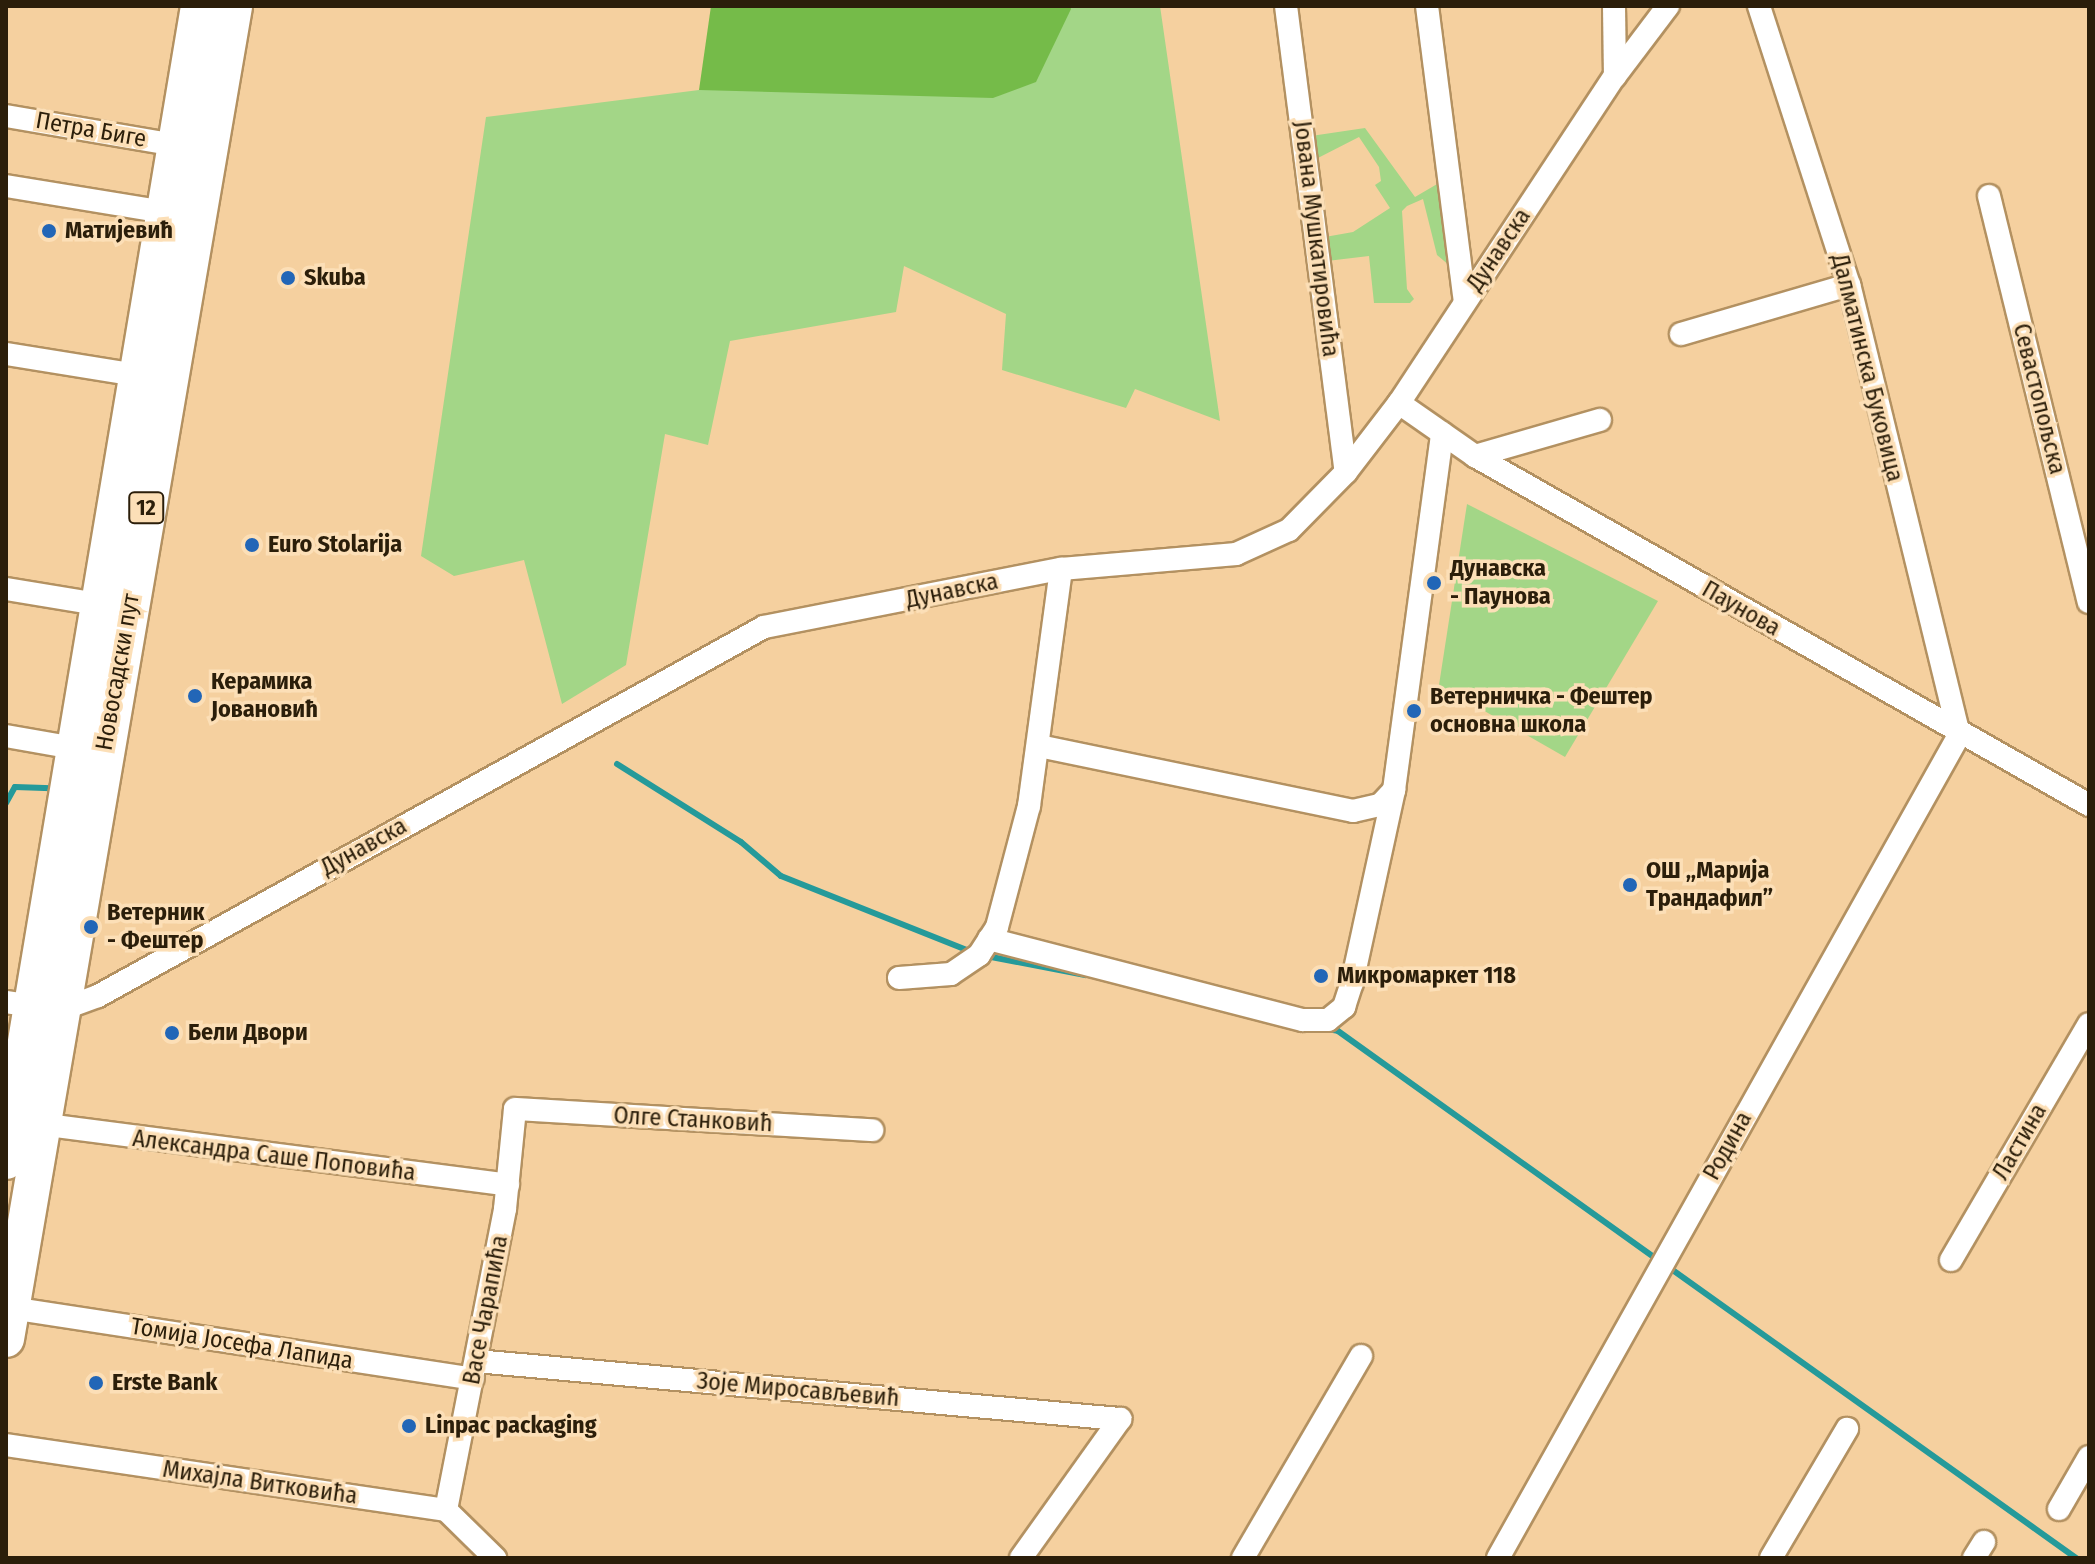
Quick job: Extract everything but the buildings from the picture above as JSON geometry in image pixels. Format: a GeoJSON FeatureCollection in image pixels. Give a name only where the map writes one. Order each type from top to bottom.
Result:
{"type":"FeatureCollection","features":[{"type":"Feature","properties":{"kind":"main road","name":"Новосадски пут"},"geometry":{"type":"LineString","coordinates":[[8,1324],[15,1141],[32,1006],[199,6]]}},
{"type":"Feature","properties":{"kind":"main road","name":"Новосадски пут"},"geometry":{"type":"LineString","coordinates":[[32,1006],[234,6]]}},
{"type":"Feature","properties":{"kind":"street","name":"Јована Мушкатировића"},"geometry":{"type":"LineString","coordinates":[[1286,6],[1346,472]]}},
{"type":"Feature","properties":{"kind":"street"},"geometry":{"type":"LineString","coordinates":[[1427,6],[1465,301]]}},
{"type":"Feature","properties":{"kind":"street"},"geometry":{"type":"LineString","coordinates":[[1614,6],[1615,76]]}},
{"type":"Feature","properties":{"kind":"street","name":"Дунавска"},"geometry":{"type":"LineString","coordinates":[[32,1006],[126,981],[764,627],[1061,569],[1236,554],[1289,530],[1346,472],[1399,403],[1615,76],[1668,6]]}},
{"type":"Feature","properties":{"kind":"street","name":"Далматинска Буковица"},"geometry":{"type":"LineString","coordinates":[[1759,6],[1849,285],[1959,735]]}},
{"type":"Feature","properties":{"kind":"street","name":"Петра Биге"},"geometry":{"type":"LineString","coordinates":[[6,116],[176,145]]}},
{"type":"Feature","properties":{"kind":"street"},"geometry":{"type":"LineString","coordinates":[[6,186],[164,212]]}},
{"type":"Feature","properties":{"kind":"street","name":"Севастопољска"},"geometry":{"type":"LineString","coordinates":[[1989,196],[2089,602]]}},
{"type":"Feature","properties":{"kind":"street"},"geometry":{"type":"LineString","coordinates":[[1681,334],[1849,285]]}},
{"type":"Feature","properties":{"kind":"street"},"geometry":{"type":"LineString","coordinates":[[6,354],[137,375]]}},
{"type":"Feature","properties":{"kind":"street","name":"Паунова"},"geometry":{"type":"LineString","coordinates":[[1399,403],[1475,456],[1959,735],[2089,805]]}},
{"type":"Feature","properties":{"kind":"street"},"geometry":{"type":"LineString","coordinates":[[1475,456],[1600,420]]}},
{"type":"Feature","properties":{"kind":"street"},"geometry":{"type":"LineString","coordinates":[[989,939],[1303,1020],[1328,1020],[1344,1007],[1352,983],[1394,790],[1442,433]]}},
{"type":"Feature","properties":{"kind":"street"},"geometry":{"type":"LineString","coordinates":[[899,978],[951,974],[979,955],[989,939],[1013,873],[1039,746],[1061,569]]}},
{"type":"Feature","properties":{"kind":"street"},"geometry":{"type":"LineString","coordinates":[[6,589],[98,604]]}},
{"type":"Feature","properties":{"kind":"street","name":"Родина"},"geometry":{"type":"LineString","coordinates":[[1498,1558],[1959,735]]}},
{"type":"Feature","properties":{"kind":"street"},"geometry":{"type":"LineString","coordinates":[[6,736],[74,748]]}},
{"type":"Feature","properties":{"kind":"street"},"geometry":{"type":"LineString","coordinates":[[1039,746],[1353,811],[1380,805],[1394,790]]}},
{"type":"Feature","properties":{"kind":"street","name":"Ластина"},"geometry":{"type":"LineString","coordinates":[[1951,1260],[2089,1024]]}},
{"type":"Feature","properties":{"kind":"street","name":"Олге Станковић"},"geometry":{"type":"LineString","coordinates":[[515,1109],[872,1130]]}},
{"type":"Feature","properties":{"kind":"street","name":"Васе Чарапића"},"geometry":{"type":"LineString","coordinates":[[446,1510],[508,1185],[515,1109]]}},
{"type":"Feature","properties":{"kind":"street","name":"Александра Саше Поповића"},"geometry":{"type":"LineString","coordinates":[[15,1141],[508,1185]]}},
{"type":"Feature","properties":{"kind":"street","name":"Томија Јосефа Лапида"},"geometry":{"type":"LineString","coordinates":[[8,1324],[475,1370]]}},
{"type":"Feature","properties":{"kind":"street"},"geometry":{"type":"LineString","coordinates":[[1243,1558],[1361,1356]]}},
{"type":"Feature","properties":{"kind":"street","name":"Зоје Миросављевић"},"geometry":{"type":"LineString","coordinates":[[475,1370],[1120,1419],[1021,1558]]}},
{"type":"Feature","properties":{"kind":"street"},"geometry":{"type":"LineString","coordinates":[[1771,1558],[1847,1429]]}},
{"type":"Feature","properties":{"kind":"street","name":"Михајла Витковића"},"geometry":{"type":"LineString","coordinates":[[6,1445],[446,1510]]}},
{"type":"Feature","properties":{"kind":"street"},"geometry":{"type":"LineString","coordinates":[[2059,1509],[2089,1457]]}},
{"type":"Feature","properties":{"kind":"street"},"geometry":{"type":"LineString","coordinates":[[446,1510],[495,1558]]}},
{"type":"Feature","properties":{"kind":"green space"},"geometry":{"type":"Polygon","coordinates":[[[711,6],[1070,6],[1071,9],[1036,82],[993,98],[699,90],[711,6]]]}},
{"type":"Feature","properties":{"kind":"green space"},"geometry":{"type":"Polygon","coordinates":[[[1070,6],[1160,6],[1220,421],[1135,389],[1126,408],[1002,370],[1006,314],[904,266],[896,312],[730,341],[708,445],[665,434],[626,665],[562,704],[524,560],[454,576],[421,556],[486,117],[699,90],[796,89],[1070,6]]]}},
{"type":"Feature","properties":{"kind":"green space"},"geometry":{"type":"Polygon","coordinates":[[[1365,128],[1415,197],[1444,180],[1456,271],[1437,255],[1423,199],[1407,206],[1402,211],[1407,289],[1414,299],[1410,303],[1374,303],[1369,256],[1327,261],[1325,237],[1353,232],[1390,208],[1375,185],[1381,181],[1379,167],[1359,137],[1314,160],[1311,136],[1365,128]]]}},
{"type":"Feature","properties":{"kind":"green space"},"geometry":{"type":"Polygon","coordinates":[[[1467,504],[1658,601],[1565,757],[1439,685],[1467,504]]]}},
{"type":"Feature","properties":{"kind":"waterway"},"geometry":{"type":"LineString","coordinates":[[617,764],[741,842],[781,876],[972,952]]}},
{"type":"Feature","properties":{"kind":"waterway"},"geometry":{"type":"LineString","coordinates":[[6,803],[15,787],[52,788]]}},
{"type":"Feature","properties":{"kind":"waterway"},"geometry":{"type":"LineString","coordinates":[[986,956],[1085,975]]}},
{"type":"Feature","properties":{"kind":"waterway"},"geometry":{"type":"LineString","coordinates":[[1327,1029],[1338,1031],[1658,1260]]}},
{"type":"Feature","properties":{"kind":"waterway"},"geometry":{"type":"LineString","coordinates":[[1667,1266],[2076,1558]]}},
{"type":"Feature","properties":{"kind":"place","name":"Матијевић"},"geometry":{"type":"Point","coordinates":[49,231]}},
{"type":"Feature","properties":{"kind":"place","name":"Skuba"},"geometry":{"type":"Point","coordinates":[288,278]}},
{"type":"Feature","properties":{"kind":"place","name":"Euro Stolarija"},"geometry":{"type":"Point","coordinates":[252,545]}},
{"type":"Feature","properties":{"kind":"place","name":"Дунавска - Паунова"},"geometry":{"type":"Point","coordinates":[1434,583]}},
{"type":"Feature","properties":{"kind":"place","name":"Керамика Јовановић"},"geometry":{"type":"Point","coordinates":[195,696]}},
{"type":"Feature","properties":{"kind":"place","name":"Ветерничка - Фештер основна школа"},"geometry":{"type":"Point","coordinates":[1414,711]}},
{"type":"Feature","properties":{"kind":"place","name":"ОШ „Марија Трандафил”"},"geometry":{"type":"Point","coordinates":[1630,885]}},
{"type":"Feature","properties":{"kind":"place","name":"Ветерник - Фештер"},"geometry":{"type":"Point","coordinates":[91,927]}},
{"type":"Feature","properties":{"kind":"place","name":"Микромаркет 118"},"geometry":{"type":"Point","coordinates":[1321,976]}},
{"type":"Feature","properties":{"kind":"place","name":"Бели Двори"},"geometry":{"type":"Point","coordinates":[172,1033]}},
{"type":"Feature","properties":{"kind":"place","name":"Erste Bank"},"geometry":{"type":"Point","coordinates":[96,1383]}},
{"type":"Feature","properties":{"kind":"place","name":"Linpac packaging"},"geometry":{"type":"Point","coordinates":[409,1426]}}]}
